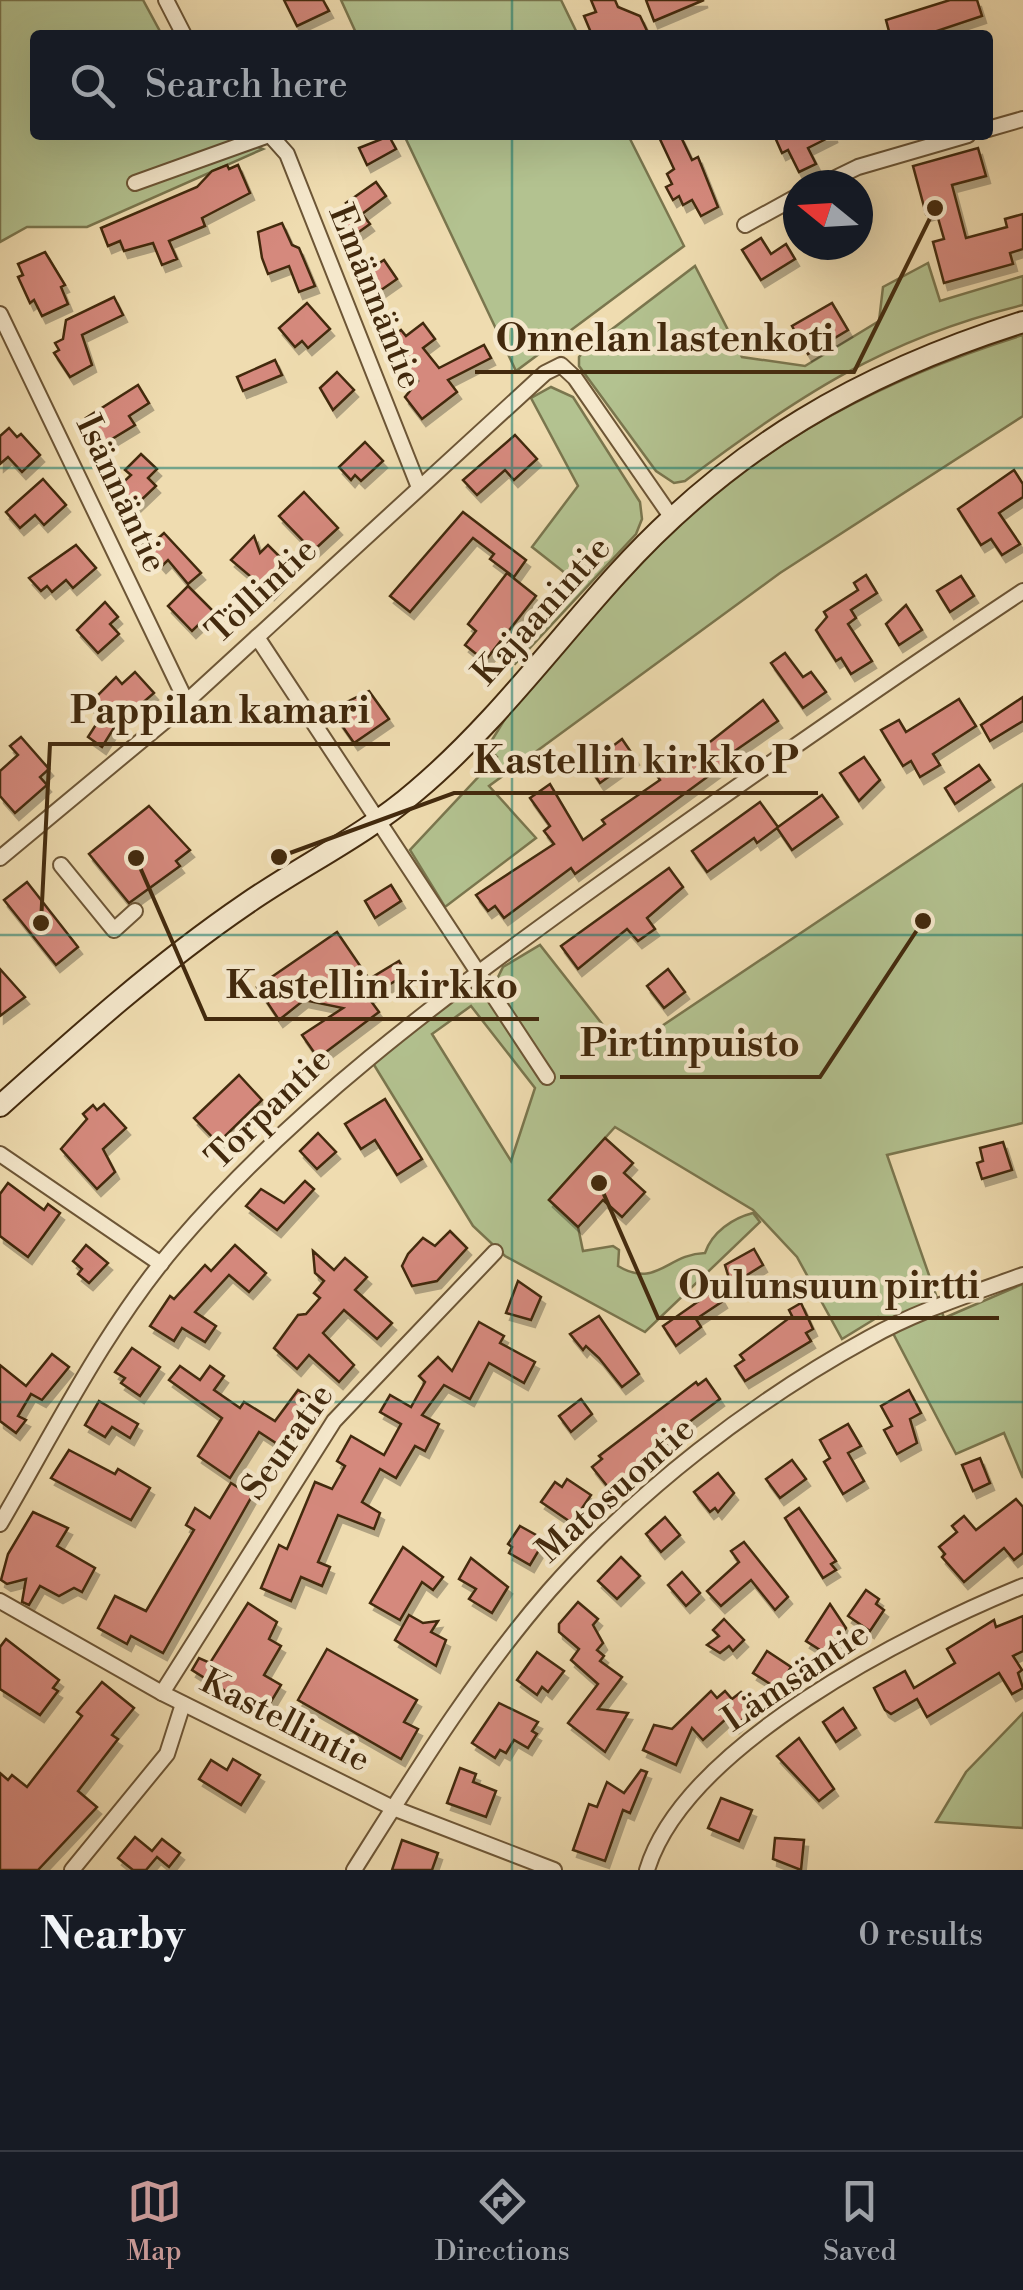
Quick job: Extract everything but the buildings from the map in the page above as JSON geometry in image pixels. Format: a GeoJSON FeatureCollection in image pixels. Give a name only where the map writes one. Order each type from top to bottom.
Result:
{"type":"FeatureCollection","features":[{"type":"Feature","properties":{"kind":"main road","name":"Kajaanintie"},"geometry":{"type":"LineString","coordinates":[[0,1106],[159,967],[248,902],[380,821],[467,744],[672,518],[781,431],[864,382],[940,348],[1023,322]]}},
{"type":"Feature","properties":{"kind":"street"},"geometry":{"type":"LineString","coordinates":[[166,0],[181,30]]}},
{"type":"Feature","properties":{"kind":"street"},"geometry":{"type":"LineString","coordinates":[[993,128],[1023,119]]}},
{"type":"Feature","properties":{"kind":"street"},"geometry":{"type":"LineString","coordinates":[[135,184],[255,140]]}},
{"type":"Feature","properties":{"kind":"street","name":"Emännäntie"},"geometry":{"type":"LineString","coordinates":[[273,140],[286,154],[418,485]]}},
{"type":"Feature","properties":{"kind":"street"},"geometry":{"type":"LineString","coordinates":[[852,170],[951,140]]}},
{"type":"Feature","properties":{"kind":"street"},"geometry":{"type":"LineString","coordinates":[[744,225],[783,204]]}},
{"type":"Feature","properties":{"kind":"street","name":"Isännäntie"},"geometry":{"type":"LineString","coordinates":[[0,314],[186,701]]}},
{"type":"Feature","properties":{"kind":"street","name":"Töllintie"},"geometry":{"type":"LineString","coordinates":[[0,858],[258,638],[418,485],[524,391],[561,365],[575,378],[672,518]]}},
{"type":"Feature","properties":{"kind":"street","name":"Torpantie"},"geometry":{"type":"LineString","coordinates":[[0,1524],[88,1374],[161,1264],[258,1156],[328,1089],[476,974],[844,710],[1023,591]]}},
{"type":"Feature","properties":{"kind":"street"},"geometry":{"type":"LineString","coordinates":[[258,638],[547,1077]]}},
{"type":"Feature","properties":{"kind":"street"},"geometry":{"type":"LineString","coordinates":[[61,865],[114,930],[135,911]]}},
{"type":"Feature","properties":{"kind":"street"},"geometry":{"type":"LineString","coordinates":[[0,1154],[161,1264]]}},
{"type":"Feature","properties":{"kind":"street","name":"Seuratie"},"geometry":{"type":"LineString","coordinates":[[162,1693],[334,1421],[496,1252]]}},
{"type":"Feature","properties":{"kind":"street","name":"Matosuontie"},"geometry":{"type":"LineString","coordinates":[[354,1870],[518,1629],[626,1512],[709,1445],[868,1338],[1023,1275]]}},
{"type":"Feature","properties":{"kind":"street","name":"Lämsäntie"},"geometry":{"type":"LineString","coordinates":[[647,1870],[662,1838],[691,1798],[774,1723],[861,1664],[920,1632],[1023,1586]]}},
{"type":"Feature","properties":{"kind":"street","name":"Kastellintie"},"geometry":{"type":"LineString","coordinates":[[0,1601],[162,1693],[393,1808],[554,1870]]}},
{"type":"Feature","properties":{"kind":"street"},"geometry":{"type":"LineString","coordinates":[[72,1870],[158,1767],[184,1704]]}},
{"type":"Feature","properties":{"kind":"green space"},"geometry":{"type":"Polygon","coordinates":[[[0,0],[143,0],[159,30],[30,30],[30,140],[240,140],[263,149],[87,227],[27,227],[0,242],[0,0]]]}},
{"type":"Feature","properties":{"kind":"green space"},"geometry":{"type":"Polygon","coordinates":[[[341,0],[561,0],[576,30],[355,30],[341,0]]]}},
{"type":"Feature","properties":{"kind":"green space"},"geometry":{"type":"Polygon","coordinates":[[[406,140],[631,140],[684,246],[516,371],[406,140]]]}},
{"type":"Feature","properties":{"kind":"green space"},"geometry":{"type":"Polygon","coordinates":[[[928,263],[940,301],[1023,276],[1023,305],[928,335],[844,374],[765,423],[685,481],[674,483],[656,471],[579,366],[579,357],[586,349],[695,266],[742,357],[805,366],[879,321],[883,287],[928,263]]]}},
{"type":"Feature","properties":{"kind":"green space"},"geometry":{"type":"Polygon","coordinates":[[[1023,335],[1023,416],[780,573],[489,786],[536,838],[445,907],[410,850],[497,757],[491,750],[492,740],[510,711],[663,541],[743,472],[830,416],[924,371],[1023,335]]]}},
{"type":"Feature","properties":{"kind":"green space"},"geometry":{"type":"Polygon","coordinates":[[[551,387],[573,397],[640,502],[642,519],[636,534],[515,664],[501,656],[565,573],[532,547],[578,486],[531,398],[551,387]]]}},
{"type":"Feature","properties":{"kind":"green space"},"geometry":{"type":"Polygon","coordinates":[[[1023,784],[1023,1123],[887,1155],[944,1318],[1023,1284],[1023,1478],[1004,1433],[956,1454],[885,1318],[878,1317],[842,1339],[797,1257],[753,1210],[615,1127],[549,1200],[578,1227],[583,1251],[613,1246],[619,1250],[618,1266],[643,1274],[705,1253],[718,1232],[738,1218],[753,1213],[760,1222],[645,1332],[505,1256],[473,1226],[371,1060],[469,983],[497,979],[503,967],[540,945],[621,1048],[629,1048],[1023,784]],[[471,1006],[432,1034],[511,1161],[535,1088],[471,1006]]]}},
{"type":"Feature","properties":{"kind":"green space"},"geometry":{"type":"Polygon","coordinates":[[[1023,1713],[1023,1828],[936,1822],[966,1772],[1023,1713]]]}},
{"type":"Feature","properties":{"kind":"place","name":"Onnelan lastenkoti"},"geometry":{"type":"Point","coordinates":[935,208]}},
{"type":"Feature","properties":{"kind":"place","name":"Kastellin kirkko P"},"geometry":{"type":"Point","coordinates":[279,857]}},
{"type":"Feature","properties":{"kind":"place","name":"Kastellin kirkko"},"geometry":{"type":"Point","coordinates":[136,858]}},
{"type":"Feature","properties":{"kind":"place","name":"Pirtinpuisto"},"geometry":{"type":"Point","coordinates":[923,921]}},
{"type":"Feature","properties":{"kind":"place","name":"Pappilan kamari"},"geometry":{"type":"Point","coordinates":[41,923]}},
{"type":"Feature","properties":{"kind":"place","name":"Oulunsuun pirtti"},"geometry":{"type":"Point","coordinates":[599,1183]}}]}
